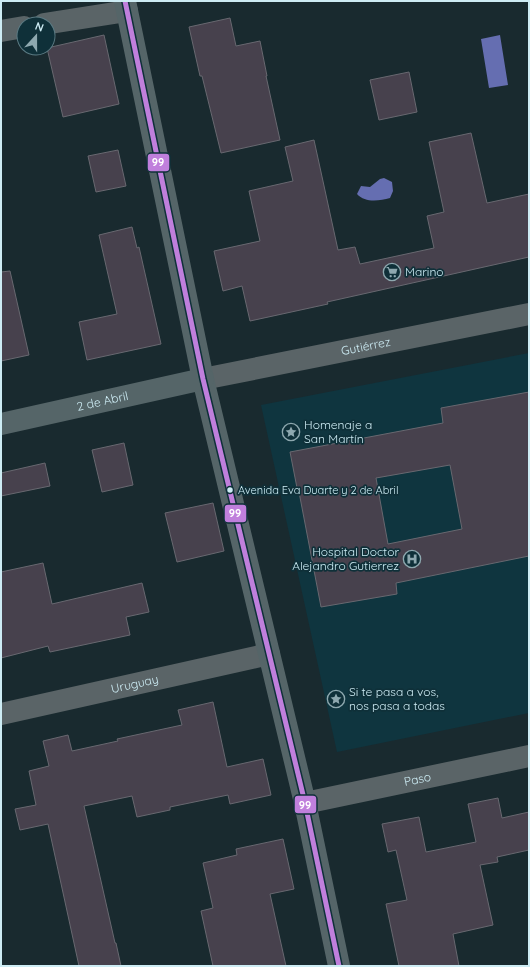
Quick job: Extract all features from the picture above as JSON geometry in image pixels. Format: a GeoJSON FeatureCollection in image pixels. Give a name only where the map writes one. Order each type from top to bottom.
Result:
{"type":"FeatureCollection","features":[{"type":"Feature","properties":{"kind":"main road"},"geometry":{"type":"LineString","coordinates":[[126,6],[203,379],[305,803],[339,966]]}},
{"type":"Feature","properties":{"kind":"main road","name":"2 de Abril"},"geometry":{"type":"LineString","coordinates":[[1,424],[203,379]]}},
{"type":"Feature","properties":{"kind":"street"},"geometry":{"type":"LineString","coordinates":[[56,21],[126,6]]}},
{"type":"Feature","properties":{"kind":"street"},"geometry":{"type":"LineString","coordinates":[[1,30],[16,28]]}},
{"type":"Feature","properties":{"kind":"street","name":"Gutiérrez"},"geometry":{"type":"LineString","coordinates":[[203,379],[529,314]]}},
{"type":"Feature","properties":{"kind":"street","name":"Uruguay"},"geometry":{"type":"LineString","coordinates":[[1,714],[269,654]]}},
{"type":"Feature","properties":{"kind":"street","name":"Paso"},"geometry":{"type":"LineString","coordinates":[[305,803],[529,756]]}},
{"type":"Feature","properties":{"kind":"shaded area","name":"Hospital Doctor Alejandro Gutierrez"},"geometry":{"type":"Polygon","coordinates":[[[529,353],[529,713],[337,752],[261,405],[529,353]]]}},
{"type":"Feature","properties":{"kind":"water"},"geometry":{"type":"Polygon","coordinates":[[[500,35],[508,85],[489,88],[481,39],[500,35]]]}},
{"type":"Feature","properties":{"kind":"water"},"geometry":{"type":"Polygon","coordinates":[[[384,178],[392,182],[393,191],[390,198],[368,200],[357,194],[361,186],[370,187],[380,179],[384,178]]]}},
{"type":"Feature","properties":{"kind":"building"},"geometry":{"type":"Polygon","coordinates":[[[230,18],[236,46],[260,41],[280,140],[221,153],[202,76],[200,76],[189,27],[230,18]]]}},
{"type":"Feature","properties":{"kind":"building"},"geometry":{"type":"Polygon","coordinates":[[[104,35],[119,104],[63,117],[49,56],[56,56],[56,46],[104,35]]]}},
{"type":"Feature","properties":{"kind":"building"},"geometry":{"type":"Polygon","coordinates":[[[409,72],[417,112],[379,120],[370,80],[409,72]]]}},
{"type":"Feature","properties":{"kind":"building"},"geometry":{"type":"Polygon","coordinates":[[[471,133],[487,203],[529,194],[529,257],[327,302],[328,304],[250,321],[242,286],[223,291],[214,251],[260,241],[249,191],[293,181],[285,147],[314,140],[338,250],[355,247],[360,264],[434,248],[427,216],[444,212],[429,142],[471,133]]]}},
{"type":"Feature","properties":{"kind":"building"},"geometry":{"type":"Polygon","coordinates":[[[118,150],[126,186],[96,192],[88,156],[118,150]]]}},
{"type":"Feature","properties":{"kind":"building"},"geometry":{"type":"Polygon","coordinates":[[[132,227],[137,248],[139,247],[161,344],[87,360],[79,322],[117,314],[99,235],[132,227]]]}},
{"type":"Feature","properties":{"kind":"building"},"geometry":{"type":"Polygon","coordinates":[[[10,271],[29,355],[1,361],[1,272],[10,271]]]}},
{"type":"Feature","properties":{"kind":"building"},"geometry":{"type":"Polygon","coordinates":[[[529,392],[529,556],[396,583],[397,594],[321,607],[290,452],[443,423],[441,408],[529,392]],[[450,465],[376,478],[388,544],[462,529],[450,465]]]}},
{"type":"Feature","properties":{"kind":"building"},"geometry":{"type":"Polygon","coordinates":[[[124,443],[133,485],[102,492],[92,450],[124,443]]]}},
{"type":"Feature","properties":{"kind":"building"},"geometry":{"type":"Polygon","coordinates":[[[45,463],[50,486],[1,496],[1,473],[45,463]]]}},
{"type":"Feature","properties":{"kind":"building"},"geometry":{"type":"Polygon","coordinates":[[[213,503],[224,551],[177,562],[165,513],[213,503]]]}},
{"type":"Feature","properties":{"kind":"building"},"geometry":{"type":"Polygon","coordinates":[[[43,563],[52,604],[142,583],[149,612],[126,617],[130,635],[50,652],[48,646],[1,658],[1,572],[43,563]]]}},
{"type":"Feature","properties":{"kind":"building"},"geometry":{"type":"Polygon","coordinates":[[[213,702],[227,767],[263,759],[271,795],[230,804],[228,795],[170,807],[170,810],[137,817],[132,796],[84,806],[121,966],[79,966],[48,824],[20,830],[15,809],[36,805],[29,771],[49,766],[43,741],[68,735],[72,751],[118,741],[117,739],[182,725],[178,710],[213,702]]]}},
{"type":"Feature","properties":{"kind":"building"},"geometry":{"type":"Polygon","coordinates":[[[498,798],[502,818],[529,812],[529,850],[497,857],[498,862],[480,865],[493,925],[453,934],[459,966],[399,966],[386,904],[407,900],[396,850],[388,852],[382,824],[419,817],[426,852],[476,842],[468,804],[498,798]]]}},
{"type":"Feature","properties":{"kind":"building"},"geometry":{"type":"Polygon","coordinates":[[[283,839],[294,889],[270,894],[286,966],[213,966],[201,911],[213,908],[203,863],[237,855],[236,849],[283,839]]]}},
{"type":"Feature","properties":{"kind":"transit line","name":"99"},"geometry":{"type":"LineString","coordinates":[[125,1],[203,379],[305,803],[339,966]]}},
{"type":"Feature","properties":{"kind":"place","name":"Marino"},"geometry":{"type":"Point","coordinates":[392,272]}},
{"type":"Feature","properties":{"kind":"place","name":"Homenaje a San Martín"},"geometry":{"type":"Point","coordinates":[291,432]}},
{"type":"Feature","properties":{"kind":"place","name":"Avenida Eva Duarte y 2 de Abril"},"geometry":{"type":"Point","coordinates":[230,490]}},
{"type":"Feature","properties":{"kind":"place","name":"Hospital Doctor Alejandro Gutierrez"},"geometry":{"type":"Point","coordinates":[412,559]}},
{"type":"Feature","properties":{"kind":"place","name":"Si te pasa a vos, nos pasa a todas"},"geometry":{"type":"Point","coordinates":[336,699]}}]}
